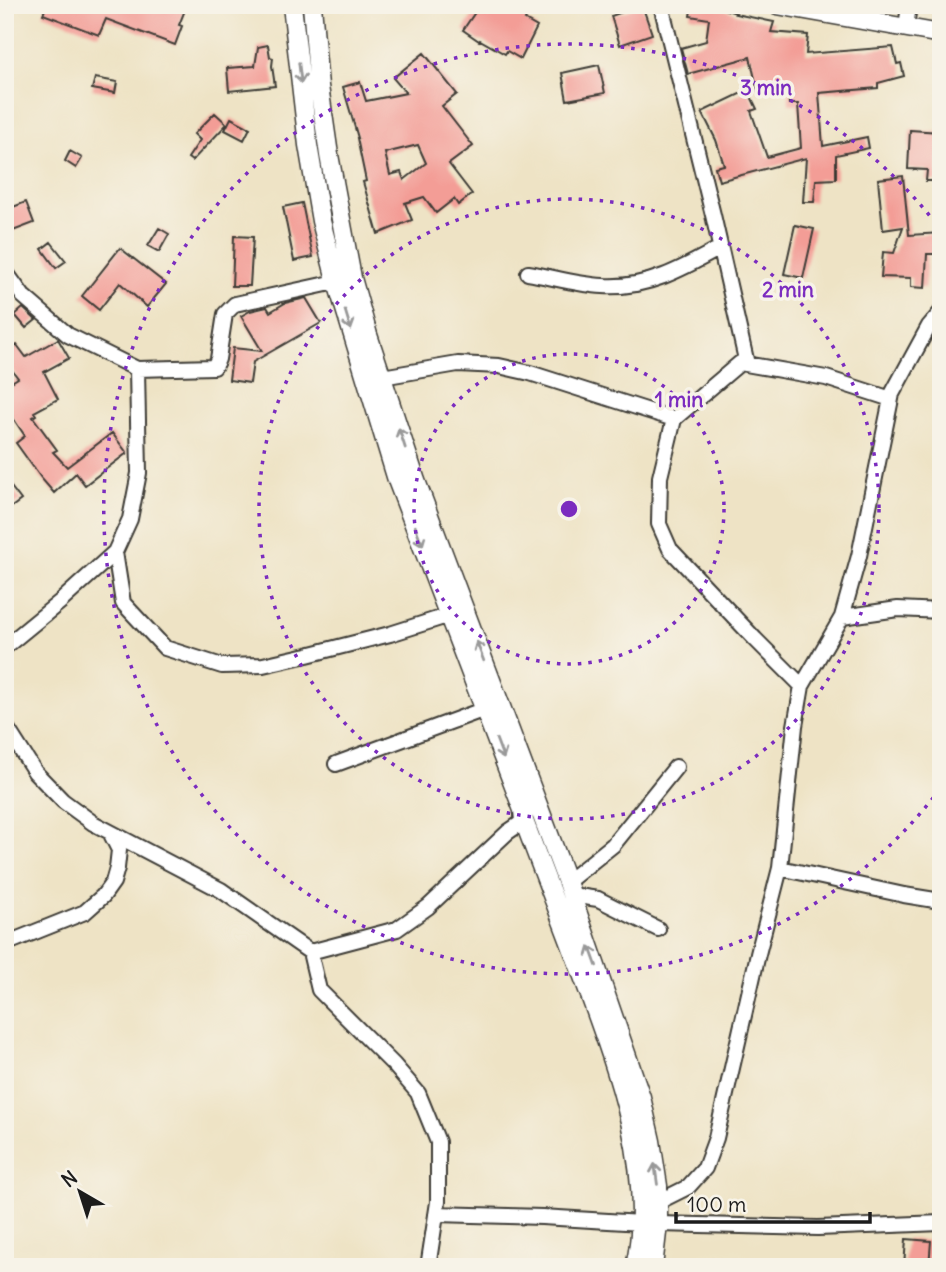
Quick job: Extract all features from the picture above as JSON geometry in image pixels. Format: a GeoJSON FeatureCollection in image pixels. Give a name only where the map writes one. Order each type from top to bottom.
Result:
{"type":"FeatureCollection","features":[{"type":"Feature","properties":{"kind":"main road"},"geometry":{"type":"LineString","coordinates":[[292,5],[308,145],[321,220],[336,282],[397,480],[523,810],[524,821],[624,1093],[636,1146],[640,1201],[649,1223],[653,1267]]}},
{"type":"Feature","properties":{"kind":"main road"},"geometry":{"type":"LineString","coordinates":[[312,5],[327,141],[352,278],[416,481],[569,889],[641,1097],[651,1141],[658,1202],[638,1252],[635,1267]]}},
{"type":"Feature","properties":{"kind":"main road"},"geometry":{"type":"LineString","coordinates":[[776,5],[871,13],[906,28],[941,34]]}},
{"type":"Feature","properties":{"kind":"street"},"geometry":{"type":"LineString","coordinates":[[662,5],[747,364]]}},
{"type":"Feature","properties":{"kind":"street"},"geometry":{"type":"LineString","coordinates":[[906,28],[909,5]]}},
{"type":"Feature","properties":{"kind":"street"},"geometry":{"type":"LineString","coordinates":[[528,273],[604,286],[642,284],[680,271],[720,248]]}},
{"type":"Feature","properties":{"kind":"street"},"geometry":{"type":"LineString","coordinates":[[5,271],[23,296],[68,335],[137,369],[214,367],[218,359],[225,314],[235,304],[336,282]]}},
{"type":"Feature","properties":{"kind":"street"},"geometry":{"type":"LineString","coordinates":[[658,1202],[688,1187],[705,1168],[716,1138],[780,868],[795,726],[802,686],[842,617],[859,556],[892,394],[929,326],[941,312]]}},
{"type":"Feature","properties":{"kind":"street"},"geometry":{"type":"LineString","coordinates":[[382,377],[458,363],[499,366],[530,373],[674,419]]}},
{"type":"Feature","properties":{"kind":"street"},"geometry":{"type":"LineString","coordinates":[[802,686],[670,549],[659,524],[660,477],[674,419],[740,363],[826,378],[891,399]]}},
{"type":"Feature","properties":{"kind":"street"},"geometry":{"type":"LineString","coordinates":[[5,647],[60,603],[115,552],[130,519],[139,473],[137,369]]}},
{"type":"Feature","properties":{"kind":"street"},"geometry":{"type":"LineString","coordinates":[[115,552],[123,603],[148,630],[165,648],[222,666],[263,664],[307,655],[390,634],[450,615]]}},
{"type":"Feature","properties":{"kind":"street"},"geometry":{"type":"LineString","coordinates":[[842,617],[898,610],[941,611]]}},
{"type":"Feature","properties":{"kind":"street"},"geometry":{"type":"LineString","coordinates":[[336,764],[485,709]]}},
{"type":"Feature","properties":{"kind":"street"},"geometry":{"type":"LineString","coordinates":[[5,725],[35,772],[63,801],[110,832],[221,890],[310,952],[319,990],[418,1093],[438,1142],[438,1202],[428,1267]]}},
{"type":"Feature","properties":{"kind":"street"},"geometry":{"type":"LineString","coordinates":[[658,929],[598,899],[569,889],[613,845],[676,767]]}},
{"type":"Feature","properties":{"kind":"street"},"geometry":{"type":"LineString","coordinates":[[310,952],[397,929],[428,907],[508,832],[524,821]]}},
{"type":"Feature","properties":{"kind":"street"},"geometry":{"type":"LineString","coordinates":[[5,944],[85,912],[103,897],[113,882],[119,850],[110,832]]}},
{"type":"Feature","properties":{"kind":"street"},"geometry":{"type":"LineString","coordinates":[[780,868],[941,901]]}},
{"type":"Feature","properties":{"kind":"street"},"geometry":{"type":"LineString","coordinates":[[436,1214],[818,1228],[941,1223]]}},
{"type":"Feature","properties":{"kind":"building"},"geometry":{"type":"Polygon","coordinates":[[[47,5],[187,5],[175,45],[106,19],[99,35],[43,14],[47,5]]]}},
{"type":"Feature","properties":{"kind":"building"},"geometry":{"type":"Polygon","coordinates":[[[480,5],[523,5],[531,10],[525,20],[537,27],[521,59],[479,41],[463,30],[480,5]]]}},
{"type":"Feature","properties":{"kind":"building"},"geometry":{"type":"Polygon","coordinates":[[[642,5],[652,34],[620,45],[611,16],[642,5]]]}},
{"type":"Feature","properties":{"kind":"building"},"geometry":{"type":"Polygon","coordinates":[[[692,5],[724,9],[774,22],[771,32],[808,35],[806,54],[893,47],[897,64],[901,63],[904,76],[878,83],[878,88],[819,93],[823,146],[867,137],[869,148],[836,155],[836,179],[816,180],[814,202],[803,202],[806,158],[719,181],[715,167],[724,165],[716,140],[702,112],[748,90],[757,109],[751,111],[767,157],[801,148],[798,104],[789,104],[788,85],[758,92],[750,57],[688,74],[681,48],[706,41],[709,19],[690,16],[692,5]]]}},
{"type":"Feature","properties":{"kind":"building"},"geometry":{"type":"Polygon","coordinates":[[[268,45],[270,57],[273,58],[275,86],[229,91],[227,68],[255,66],[258,47],[268,45]]]}},
{"type":"Feature","properties":{"kind":"building"},"geometry":{"type":"Polygon","coordinates":[[[424,53],[457,94],[442,106],[473,146],[449,164],[472,194],[458,205],[454,199],[436,213],[424,197],[405,203],[412,220],[378,234],[363,182],[366,181],[358,138],[343,87],[360,82],[366,101],[406,93],[393,78],[424,53]],[[418,145],[385,153],[390,175],[401,172],[404,180],[426,163],[418,145]]]}},
{"type":"Feature","properties":{"kind":"building"},"geometry":{"type":"Polygon","coordinates":[[[599,65],[605,93],[567,100],[562,73],[599,65]]]}},
{"type":"Feature","properties":{"kind":"building"},"geometry":{"type":"Polygon","coordinates":[[[95,78],[117,82],[115,93],[92,89],[95,78]]]}},
{"type":"Feature","properties":{"kind":"building"},"geometry":{"type":"Polygon","coordinates":[[[215,113],[227,124],[192,161],[188,158],[200,140],[194,134],[215,113]]]}},
{"type":"Feature","properties":{"kind":"building"},"geometry":{"type":"Polygon","coordinates":[[[231,118],[250,128],[244,140],[225,130],[231,118]]]}},
{"type":"Feature","properties":{"kind":"building"},"geometry":{"type":"Polygon","coordinates":[[[910,130],[940,132],[937,181],[926,181],[927,170],[908,169],[910,130]]]}},
{"type":"Feature","properties":{"kind":"building"},"geometry":{"type":"Polygon","coordinates":[[[70,151],[82,158],[76,168],[65,161],[70,151]]]}},
{"type":"Feature","properties":{"kind":"building"},"geometry":{"type":"Polygon","coordinates":[[[903,176],[909,235],[941,233],[941,254],[927,254],[925,288],[911,287],[911,278],[881,277],[883,252],[894,253],[903,227],[883,230],[878,179],[903,176]]]}},
{"type":"Feature","properties":{"kind":"building"},"geometry":{"type":"Polygon","coordinates":[[[26,202],[34,223],[5,234],[5,210],[26,202]]]}},
{"type":"Feature","properties":{"kind":"building"},"geometry":{"type":"Polygon","coordinates":[[[302,203],[313,257],[294,261],[283,207],[302,203]]]}},
{"type":"Feature","properties":{"kind":"building"},"geometry":{"type":"Polygon","coordinates":[[[795,225],[814,229],[803,278],[784,274],[795,225]]]}},
{"type":"Feature","properties":{"kind":"building"},"geometry":{"type":"Polygon","coordinates":[[[159,228],[169,234],[159,252],[148,246],[159,228]]]}},
{"type":"Feature","properties":{"kind":"building"},"geometry":{"type":"Polygon","coordinates":[[[234,236],[253,237],[250,286],[232,286],[234,236]]]}},
{"type":"Feature","properties":{"kind":"building"},"geometry":{"type":"Polygon","coordinates":[[[51,242],[66,261],[56,268],[42,249],[51,242]]]}},
{"type":"Feature","properties":{"kind":"building"},"geometry":{"type":"Polygon","coordinates":[[[120,248],[166,284],[147,307],[120,283],[99,310],[82,296],[120,248]]]}},
{"type":"Feature","properties":{"kind":"building"},"geometry":{"type":"Polygon","coordinates":[[[306,298],[321,323],[253,362],[250,383],[229,380],[233,348],[262,351],[241,316],[267,307],[270,312],[285,303],[306,298]]]}},
{"type":"Feature","properties":{"kind":"building"},"geometry":{"type":"Polygon","coordinates":[[[23,308],[36,320],[26,328],[15,315],[23,308]]]}},
{"type":"Feature","properties":{"kind":"building"},"geometry":{"type":"Polygon","coordinates":[[[58,339],[69,358],[44,372],[58,399],[34,412],[36,415],[33,417],[57,450],[53,452],[67,467],[112,433],[127,453],[85,485],[76,473],[54,493],[16,443],[25,436],[5,406],[5,386],[18,378],[5,361],[5,353],[17,345],[26,357],[58,339]]]}},
{"type":"Feature","properties":{"kind":"building"},"geometry":{"type":"Polygon","coordinates":[[[5,479],[21,500],[5,512],[5,479]]]}},
{"type":"Feature","properties":{"kind":"building"},"geometry":{"type":"Polygon","coordinates":[[[906,1239],[931,1241],[929,1267],[904,1267],[906,1239]]]}}]}
